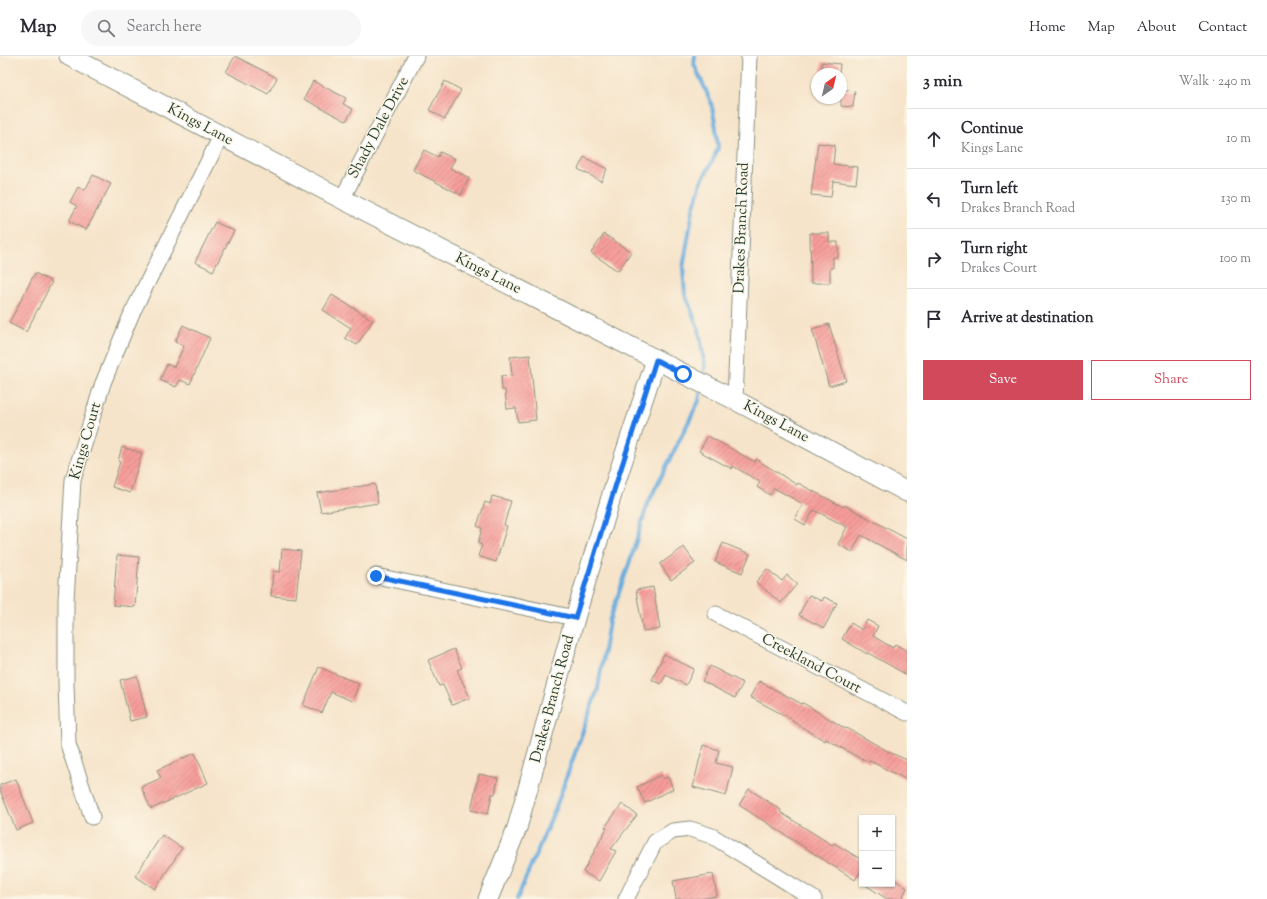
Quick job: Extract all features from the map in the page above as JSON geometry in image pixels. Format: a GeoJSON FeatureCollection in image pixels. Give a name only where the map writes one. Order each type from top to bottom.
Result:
{"type":"FeatureCollection","features":[{"type":"Feature","properties":{"kind":"street","name":"Kings Lane"},"geometry":{"type":"LineString","coordinates":[[69,56],[342,199],[735,400],[907,492]]}},
{"type":"Feature","properties":{"kind":"street","name":"Shady Dale Drive"},"geometry":{"type":"LineString","coordinates":[[342,199],[416,56]]}},
{"type":"Feature","properties":{"kind":"street","name":"Drakes Branch Road"},"geometry":{"type":"LineString","coordinates":[[735,400],[748,56]]}},
{"type":"Feature","properties":{"kind":"street","name":"Kings Court"},"geometry":{"type":"LineString","coordinates":[[92,817],[68,744],[66,600],[73,480],[103,383],[132,313],[221,136]]}},
{"type":"Feature","properties":{"kind":"street","name":"Drakes Branch Road"},"geometry":{"type":"LineString","coordinates":[[488,899],[517,828],[575,618],[656,360]]}},
{"type":"Feature","properties":{"kind":"street"},"geometry":{"type":"LineString","coordinates":[[376,576],[575,618]]}},
{"type":"Feature","properties":{"kind":"street","name":"Creekland Court"},"geometry":{"type":"LineString","coordinates":[[716,614],[907,714]]}},
{"type":"Feature","properties":{"kind":"street"},"geometry":{"type":"LineString","coordinates":[[626,899],[655,842],[672,831],[690,829],[712,836],[814,899]]}},
{"type":"Feature","properties":{"kind":"building"},"geometry":{"type":"Polygon","coordinates":[[[235,56],[277,78],[268,94],[226,72],[235,56]]]}},
{"type":"Feature","properties":{"kind":"building"},"geometry":{"type":"Polygon","coordinates":[[[822,62],[840,64],[840,68],[822,68],[822,62]]]}},
{"type":"Feature","properties":{"kind":"building"},"geometry":{"type":"Polygon","coordinates":[[[313,81],[346,98],[343,104],[353,109],[346,121],[304,99],[313,81]]]}},
{"type":"Feature","properties":{"kind":"building"},"geometry":{"type":"Polygon","coordinates":[[[445,81],[461,90],[445,119],[429,110],[445,81]]]}},
{"type":"Feature","properties":{"kind":"building"},"geometry":{"type":"Polygon","coordinates":[[[847,90],[855,91],[853,107],[841,106],[841,104],[847,104],[847,90]]]}},
{"type":"Feature","properties":{"kind":"building"},"geometry":{"type":"Polygon","coordinates":[[[818,143],[835,145],[833,164],[858,167],[856,184],[833,181],[831,197],[811,195],[818,143]]]}},
{"type":"Feature","properties":{"kind":"building"},"geometry":{"type":"Polygon","coordinates":[[[424,150],[438,157],[440,152],[455,159],[450,168],[469,178],[461,195],[413,170],[424,150]]]}},
{"type":"Feature","properties":{"kind":"building"},"geometry":{"type":"Polygon","coordinates":[[[584,157],[607,169],[601,181],[578,169],[584,157]]]}},
{"type":"Feature","properties":{"kind":"building"},"geometry":{"type":"Polygon","coordinates":[[[93,175],[111,184],[86,230],[69,221],[77,206],[70,202],[78,187],[85,190],[93,175]]]}},
{"type":"Feature","properties":{"kind":"building"},"geometry":{"type":"Polygon","coordinates":[[[215,222],[234,231],[213,271],[195,262],[215,222]]]}},
{"type":"Feature","properties":{"kind":"building"},"geometry":{"type":"Polygon","coordinates":[[[810,233],[829,233],[829,242],[838,242],[838,257],[833,257],[833,268],[830,268],[830,283],[811,283],[810,233]]]}},
{"type":"Feature","properties":{"kind":"building"},"geometry":{"type":"Polygon","coordinates":[[[604,234],[631,252],[618,271],[591,253],[604,234]]]}},
{"type":"Feature","properties":{"kind":"building"},"geometry":{"type":"Polygon","coordinates":[[[35,273],[52,282],[26,332],[9,323],[35,273]]]}},
{"type":"Feature","properties":{"kind":"building"},"geometry":{"type":"Polygon","coordinates":[[[332,295],[373,320],[357,345],[345,338],[351,328],[323,310],[332,295]]]}},
{"type":"Feature","properties":{"kind":"building"},"geometry":{"type":"Polygon","coordinates":[[[829,324],[846,381],[829,386],[812,329],[829,324]]]}},
{"type":"Feature","properties":{"kind":"building"},"geometry":{"type":"Polygon","coordinates":[[[183,325],[210,338],[190,384],[180,380],[176,387],[160,380],[167,364],[174,367],[184,346],[175,342],[183,325]]]}},
{"type":"Feature","properties":{"kind":"building"},"geometry":{"type":"Polygon","coordinates":[[[530,355],[536,420],[518,422],[516,408],[507,409],[505,390],[502,390],[501,376],[512,375],[510,357],[530,355]]]}},
{"type":"Feature","properties":{"kind":"building"},"geometry":{"type":"Polygon","coordinates":[[[708,436],[755,462],[756,459],[797,485],[798,483],[843,507],[844,505],[907,539],[907,560],[861,535],[852,552],[838,544],[847,527],[814,510],[805,525],[795,519],[803,504],[774,488],[770,495],[757,487],[760,482],[733,466],[732,469],[699,451],[708,436]]]}},
{"type":"Feature","properties":{"kind":"building"},"geometry":{"type":"Polygon","coordinates":[[[122,447],[142,453],[130,493],[112,487],[120,462],[118,461],[122,447]]]}},
{"type":"Feature","properties":{"kind":"building"},"geometry":{"type":"Polygon","coordinates":[[[375,484],[378,503],[321,512],[317,493],[375,484]]]}},
{"type":"Feature","properties":{"kind":"building"},"geometry":{"type":"Polygon","coordinates":[[[492,496],[511,501],[504,525],[507,526],[496,562],[478,556],[482,545],[478,543],[482,528],[477,526],[485,502],[490,504],[492,496]]]}},
{"type":"Feature","properties":{"kind":"building"},"geometry":{"type":"Polygon","coordinates":[[[723,543],[750,554],[742,573],[715,562],[723,543]]]}},
{"type":"Feature","properties":{"kind":"building"},"geometry":{"type":"Polygon","coordinates":[[[684,547],[695,563],[671,580],[660,564],[684,547]]]}},
{"type":"Feature","properties":{"kind":"building"},"geometry":{"type":"Polygon","coordinates":[[[282,549],[301,551],[296,598],[271,596],[273,571],[280,572],[282,549]]]}},
{"type":"Feature","properties":{"kind":"building"},"geometry":{"type":"Polygon","coordinates":[[[117,555],[139,557],[135,607],[113,605],[117,555]]]}},
{"type":"Feature","properties":{"kind":"building"},"geometry":{"type":"Polygon","coordinates":[[[767,569],[782,581],[787,575],[797,584],[781,603],[756,582],[767,569]]]}},
{"type":"Feature","properties":{"kind":"building"},"geometry":{"type":"Polygon","coordinates":[[[653,587],[660,629],[643,631],[636,590],[653,587]]]}},
{"type":"Feature","properties":{"kind":"building"},"geometry":{"type":"Polygon","coordinates":[[[809,595],[822,601],[824,597],[837,603],[824,628],[799,615],[809,595]]]}},
{"type":"Feature","properties":{"kind":"building"},"geometry":{"type":"Polygon","coordinates":[[[867,620],[878,626],[873,636],[893,648],[895,644],[907,651],[907,675],[842,639],[851,623],[862,630],[867,620]]]}},
{"type":"Feature","properties":{"kind":"building"},"geometry":{"type":"Polygon","coordinates":[[[454,649],[462,668],[457,670],[470,698],[452,705],[443,685],[439,686],[428,660],[454,649]]]}},
{"type":"Feature","properties":{"kind":"building"},"geometry":{"type":"Polygon","coordinates":[[[664,654],[694,669],[686,685],[666,675],[661,684],[652,680],[664,654]]]}},
{"type":"Feature","properties":{"kind":"building"},"geometry":{"type":"Polygon","coordinates":[[[710,666],[743,683],[735,698],[702,681],[710,666]]]}},
{"type":"Feature","properties":{"kind":"building"},"geometry":{"type":"Polygon","coordinates":[[[319,667],[359,684],[352,701],[331,692],[322,713],[303,705],[319,667]]]}},
{"type":"Feature","properties":{"kind":"building"},"geometry":{"type":"Polygon","coordinates":[[[137,676],[147,717],[130,721],[120,680],[137,676]]]}},
{"type":"Feature","properties":{"kind":"building"},"geometry":{"type":"Polygon","coordinates":[[[759,681],[802,704],[803,703],[846,729],[847,728],[889,752],[907,760],[907,780],[870,761],[861,759],[826,739],[825,741],[792,721],[793,720],[750,697],[759,681]]]}},
{"type":"Feature","properties":{"kind":"building"},"geometry":{"type":"Polygon","coordinates":[[[703,745],[719,750],[716,763],[733,767],[726,796],[693,787],[703,745]]]}},
{"type":"Feature","properties":{"kind":"building"},"geometry":{"type":"Polygon","coordinates":[[[195,753],[208,783],[151,809],[141,787],[161,778],[157,770],[195,753]]]}},
{"type":"Feature","properties":{"kind":"building"},"geometry":{"type":"Polygon","coordinates":[[[479,774],[498,778],[495,794],[492,794],[488,814],[471,810],[479,774]]]}},
{"type":"Feature","properties":{"kind":"building"},"geometry":{"type":"Polygon","coordinates":[[[661,775],[663,779],[668,777],[673,789],[645,803],[637,787],[661,775]]]}},
{"type":"Feature","properties":{"kind":"building"},"geometry":{"type":"Polygon","coordinates":[[[16,779],[33,823],[16,830],[0,790],[0,785],[16,779]]]}},
{"type":"Feature","properties":{"kind":"building"},"geometry":{"type":"Polygon","coordinates":[[[749,789],[781,810],[780,812],[832,845],[834,843],[859,858],[859,874],[855,880],[739,805],[749,789]]]}},
{"type":"Feature","properties":{"kind":"building"},"geometry":{"type":"Polygon","coordinates":[[[622,804],[637,815],[611,849],[616,851],[599,881],[583,872],[607,828],[605,827],[622,804]]]}},
{"type":"Feature","properties":{"kind":"building"},"geometry":{"type":"Polygon","coordinates":[[[162,835],[182,848],[155,889],[135,876],[162,835]]]}},
{"type":"Feature","properties":{"kind":"building"},"geometry":{"type":"Polygon","coordinates":[[[713,874],[717,896],[700,899],[676,899],[673,881],[713,874]]]}},
{"type":"Feature","properties":{"kind":"building"},"geometry":{"type":"Polygon","coordinates":[[[895,880],[907,888],[901,899],[887,899],[869,887],[895,887],[895,880]]]}},
{"type":"Feature","properties":{"kind":"waterway"},"geometry":{"type":"LineString","coordinates":[[695,56],[694,64],[711,102],[718,148],[701,182],[693,210],[683,268],[685,294],[699,330],[705,366],[703,378]]}},
{"type":"Feature","properties":{"kind":"waterway"},"geometry":{"type":"LineString","coordinates":[[517,899],[556,807],[598,688],[609,621],[648,503],[699,401],[701,389]]}},
{"type":"Feature","properties":{"kind":"route"},"geometry":{"type":"LineString","coordinates":[[376,576],[575,618],[656,360],[683,374]]}}]}
